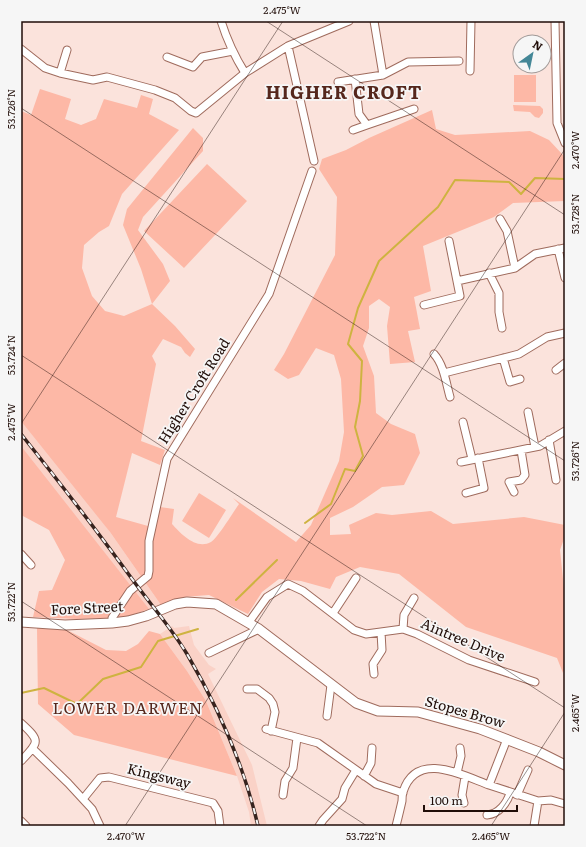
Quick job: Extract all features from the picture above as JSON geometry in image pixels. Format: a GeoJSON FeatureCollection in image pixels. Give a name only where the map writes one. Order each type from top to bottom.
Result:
{"type":"FeatureCollection","features":[{"type":"Feature","properties":{"kind":"main road","name":"Fore Street"},"geometry":{"type":"LineString","coordinates":[[21,622],[65,624],[112,623],[128,621],[146,616],[175,604],[187,602],[216,604],[249,622]]}},
{"type":"Feature","properties":{"kind":"main road","name":"Stopes Brow"},"geometry":{"type":"LineString","coordinates":[[249,622],[356,703],[378,711],[418,712],[480,729],[507,739],[565,765]]}},
{"type":"Feature","properties":{"kind":"street"},"geometry":{"type":"LineString","coordinates":[[221,21],[225,35],[245,73]]}},
{"type":"Feature","properties":{"kind":"street"},"geometry":{"type":"LineString","coordinates":[[21,49],[45,68],[60,73],[93,80],[107,77],[155,90],[175,98],[194,113],[197,113],[245,73],[288,46],[330,25],[349,21]]}},
{"type":"Feature","properties":{"kind":"street"},"geometry":{"type":"LineString","coordinates":[[374,21],[383,75]]}},
{"type":"Feature","properties":{"kind":"street"},"geometry":{"type":"LineString","coordinates":[[470,71],[471,21]]}},
{"type":"Feature","properties":{"kind":"street"},"geometry":{"type":"LineString","coordinates":[[555,21],[557,123],[565,143]]}},
{"type":"Feature","properties":{"kind":"street"},"geometry":{"type":"LineString","coordinates":[[288,46],[314,160]]}},
{"type":"Feature","properties":{"kind":"street"},"geometry":{"type":"LineString","coordinates":[[60,73],[67,50]]}},
{"type":"Feature","properties":{"kind":"street"},"geometry":{"type":"LineString","coordinates":[[167,57],[193,67],[202,57],[233,52]]}},
{"type":"Feature","properties":{"kind":"street"},"geometry":{"type":"LineString","coordinates":[[338,82],[383,75],[408,62],[459,61]]}},
{"type":"Feature","properties":{"kind":"street"},"geometry":{"type":"LineString","coordinates":[[355,79],[359,114],[367,125]]}},
{"type":"Feature","properties":{"kind":"street"},"geometry":{"type":"LineString","coordinates":[[353,130],[414,109]]}},
{"type":"Feature","properties":{"kind":"street","name":"Higher Croft Road"},"geometry":{"type":"LineString","coordinates":[[112,623],[112,618],[130,591],[148,576],[149,542],[167,459],[269,294],[312,171]]}},
{"type":"Feature","properties":{"kind":"street"},"geometry":{"type":"LineString","coordinates":[[500,220],[507,231],[515,268]]}},
{"type":"Feature","properties":{"kind":"street"},"geometry":{"type":"LineString","coordinates":[[424,305],[460,296],[449,241]]}},
{"type":"Feature","properties":{"kind":"street"},"geometry":{"type":"LineString","coordinates":[[457,280],[515,268],[535,254],[562,249],[565,278]]}},
{"type":"Feature","properties":{"kind":"street"},"geometry":{"type":"LineString","coordinates":[[489,274],[499,293],[499,312],[502,328]]}},
{"type":"Feature","properties":{"kind":"street"},"geometry":{"type":"LineString","coordinates":[[444,373],[519,354],[547,337],[565,332]]}},
{"type":"Feature","properties":{"kind":"street"},"geometry":{"type":"LineString","coordinates":[[434,354],[438,358],[444,373],[450,397]]}},
{"type":"Feature","properties":{"kind":"street"},"geometry":{"type":"LineString","coordinates":[[503,358],[510,382],[520,379]]}},
{"type":"Feature","properties":{"kind":"street"},"geometry":{"type":"LineString","coordinates":[[556,370],[565,363]]}},
{"type":"Feature","properties":{"kind":"street"},"geometry":{"type":"LineString","coordinates":[[528,412],[535,447]]}},
{"type":"Feature","properties":{"kind":"street"},"geometry":{"type":"LineString","coordinates":[[462,422],[484,488],[466,493]]}},
{"type":"Feature","properties":{"kind":"street"},"geometry":{"type":"LineString","coordinates":[[461,462],[540,446],[565,431]]}},
{"type":"Feature","properties":{"kind":"street"},"geometry":{"type":"LineString","coordinates":[[549,440],[556,480]]}},
{"type":"Feature","properties":{"kind":"street"},"geometry":{"type":"LineString","coordinates":[[514,492],[509,482],[522,480],[525,475],[521,450]]}},
{"type":"Feature","properties":{"kind":"street"},"geometry":{"type":"LineString","coordinates":[[21,554],[31,565]]}},
{"type":"Feature","properties":{"kind":"street"},"geometry":{"type":"LineString","coordinates":[[333,614],[356,578]]}},
{"type":"Feature","properties":{"kind":"street","name":"Aintree Drive"},"geometry":{"type":"LineString","coordinates":[[249,622],[267,597],[288,584],[303,591],[354,630],[366,634],[403,630],[417,634],[469,660],[535,682]]}},
{"type":"Feature","properties":{"kind":"street","name":"Aintree Drive"},"geometry":{"type":"LineString","coordinates":[[403,630],[404,616],[414,598]]}},
{"type":"Feature","properties":{"kind":"street"},"geometry":{"type":"LineString","coordinates":[[209,653],[258,629]]}},
{"type":"Feature","properties":{"kind":"street"},"geometry":{"type":"LineString","coordinates":[[374,674],[373,664],[382,650],[382,632]]}},
{"type":"Feature","properties":{"kind":"street"},"geometry":{"type":"LineString","coordinates":[[247,688],[258,685],[273,704],[275,712],[269,730],[323,746],[376,784],[403,792]]}},
{"type":"Feature","properties":{"kind":"street"},"geometry":{"type":"LineString","coordinates":[[327,716],[331,685]]}},
{"type":"Feature","properties":{"kind":"street"},"geometry":{"type":"LineString","coordinates":[[21,723],[34,735],[36,743],[33,749],[21,761]]}},
{"type":"Feature","properties":{"kind":"street"},"geometry":{"type":"LineString","coordinates":[[283,795],[285,782],[293,768],[297,738]]}},
{"type":"Feature","properties":{"kind":"street"},"geometry":{"type":"LineString","coordinates":[[489,785],[507,739]]}},
{"type":"Feature","properties":{"kind":"street"},"geometry":{"type":"LineString","coordinates":[[364,776],[371,763],[372,748]]}},
{"type":"Feature","properties":{"kind":"street"},"geometry":{"type":"LineString","coordinates":[[457,773],[461,756],[460,748]]}},
{"type":"Feature","properties":{"kind":"street"},"geometry":{"type":"LineString","coordinates":[[33,749],[92,809],[100,826]]}},
{"type":"Feature","properties":{"kind":"street"},"geometry":{"type":"LineString","coordinates":[[396,826],[403,792],[411,777],[423,770],[437,768],[457,773],[514,794],[538,801],[551,800],[565,804]]}},
{"type":"Feature","properties":{"kind":"street"},"geometry":{"type":"LineString","coordinates":[[320,826],[323,820],[342,799],[345,788],[356,770]]}},
{"type":"Feature","properties":{"kind":"street"},"geometry":{"type":"LineString","coordinates":[[487,814],[497,812],[514,794],[528,770]]}},
{"type":"Feature","properties":{"kind":"street","name":"Kingsway"},"geometry":{"type":"LineString","coordinates":[[83,799],[100,778],[109,777],[213,803],[218,811],[220,826]]}},
{"type":"Feature","properties":{"kind":"street"},"geometry":{"type":"LineString","coordinates":[[464,803],[462,795],[465,777]]}},
{"type":"Feature","properties":{"kind":"street"},"geometry":{"type":"LineString","coordinates":[[534,826],[538,801]]}},
{"type":"Feature","properties":{"kind":"street"},"geometry":{"type":"LineString","coordinates":[[21,821],[26,826]]}},
{"type":"Feature","properties":{"kind":"shaded area"},"geometry":{"type":"Polygon","coordinates":[[[514,75],[536,75],[536,102],[514,102],[514,75]]]}},
{"type":"Feature","properties":{"kind":"shaded area"},"geometry":{"type":"Polygon","coordinates":[[[40,89],[71,99],[65,119],[81,125],[96,119],[104,99],[137,108],[141,95],[153,99],[149,114],[179,130],[122,194],[109,226],[99,232],[84,245],[82,268],[92,296],[105,311],[124,316],[152,304],[175,326],[195,349],[190,357],[181,347],[163,339],[152,356],[156,364],[141,441],[165,450],[160,465],[132,453],[116,517],[148,526],[153,506],[174,509],[172,524],[189,540],[200,544],[211,542],[221,531],[239,504],[233,498],[296,542],[311,525],[339,461],[344,432],[341,379],[334,355],[316,348],[299,375],[288,379],[274,370],[284,354],[335,255],[337,197],[319,169],[322,159],[346,150],[432,110],[436,129],[455,135],[530,131],[549,140],[563,155],[565,160],[565,201],[513,203],[494,217],[423,246],[431,291],[414,297],[420,329],[408,331],[415,362],[390,364],[387,326],[390,307],[379,299],[369,306],[369,328],[363,346],[374,376],[376,413],[391,424],[415,434],[420,453],[404,485],[382,487],[353,507],[330,518],[330,535],[351,534],[349,525],[376,513],[392,515],[431,511],[453,524],[524,517],[565,525],[565,536],[560,550],[565,598],[565,666],[563,673],[557,658],[466,627],[399,574],[360,567],[336,577],[330,589],[301,581],[279,579],[262,592],[248,614],[209,595],[184,597],[161,605],[110,532],[21,421],[21,111],[31,115],[40,89]]]}},
{"type":"Feature","properties":{"kind":"shaded area"},"geometry":{"type":"Polygon","coordinates":[[[513,105],[540,106],[543,109],[543,113],[539,118],[535,117],[530,112],[514,111],[513,105]]]}},
{"type":"Feature","properties":{"kind":"shaded area"},"geometry":{"type":"Polygon","coordinates":[[[193,128],[203,138],[203,151],[143,217],[138,230],[163,264],[170,281],[152,304],[141,269],[123,225],[127,209],[193,128]]]}},
{"type":"Feature","properties":{"kind":"shaded area"},"geometry":{"type":"Polygon","coordinates":[[[207,164],[247,201],[184,268],[144,231],[207,164]]]}},
{"type":"Feature","properties":{"kind":"shaded area"},"geometry":{"type":"Polygon","coordinates":[[[21,405],[161,605],[145,610],[21,447],[21,405]]]}},
{"type":"Feature","properties":{"kind":"shaded area"},"geometry":{"type":"Polygon","coordinates":[[[21,446],[149,609],[123,618],[77,619],[33,617],[39,591],[52,590],[65,560],[49,530],[21,515],[21,446]]]}},
{"type":"Feature","properties":{"kind":"shaded area"},"geometry":{"type":"Polygon","coordinates":[[[199,493],[226,510],[209,538],[182,521],[199,493]]]}},
{"type":"Feature","properties":{"kind":"shaded area"},"geometry":{"type":"Polygon","coordinates":[[[172,626],[174,628],[189,626],[194,645],[209,665],[216,669],[208,674],[252,765],[267,826],[251,826],[249,812],[237,776],[206,701],[187,671],[160,634],[172,626]]]}},
{"type":"Feature","properties":{"kind":"shaded area"},"geometry":{"type":"Polygon","coordinates":[[[37,628],[67,630],[106,650],[126,651],[138,644],[149,631],[160,634],[187,671],[206,701],[237,776],[74,735],[38,704],[37,628]]]}},
{"type":"Feature","properties":{"kind":"waterway"},"geometry":{"type":"LineString","coordinates":[[305,523],[331,504],[345,469],[355,471],[363,456],[355,427],[360,401],[362,361],[348,344],[358,308],[379,261],[438,207],[455,180],[509,182],[521,194],[535,178],[565,179]]}},
{"type":"Feature","properties":{"kind":"waterway"},"geometry":{"type":"LineString","coordinates":[[236,600],[277,560]]}},
{"type":"Feature","properties":{"kind":"waterway"},"geometry":{"type":"LineString","coordinates":[[21,693],[44,688],[77,704],[103,679],[141,667],[158,641],[198,629]]}},
{"type":"Feature","properties":{"kind":"railway"},"geometry":{"type":"LineString","coordinates":[[21,434],[93,526],[187,654],[229,737],[238,759],[258,826]]}},
{"type":"Feature","properties":{"kind":"district","name":"HIGHER CROFT"},"geometry":{"type":"Point","coordinates":[344,93]}},
{"type":"Feature","properties":{"kind":"district","name":"LOWER DARWEN"},"geometry":{"type":"Point","coordinates":[128,708]}}]}
